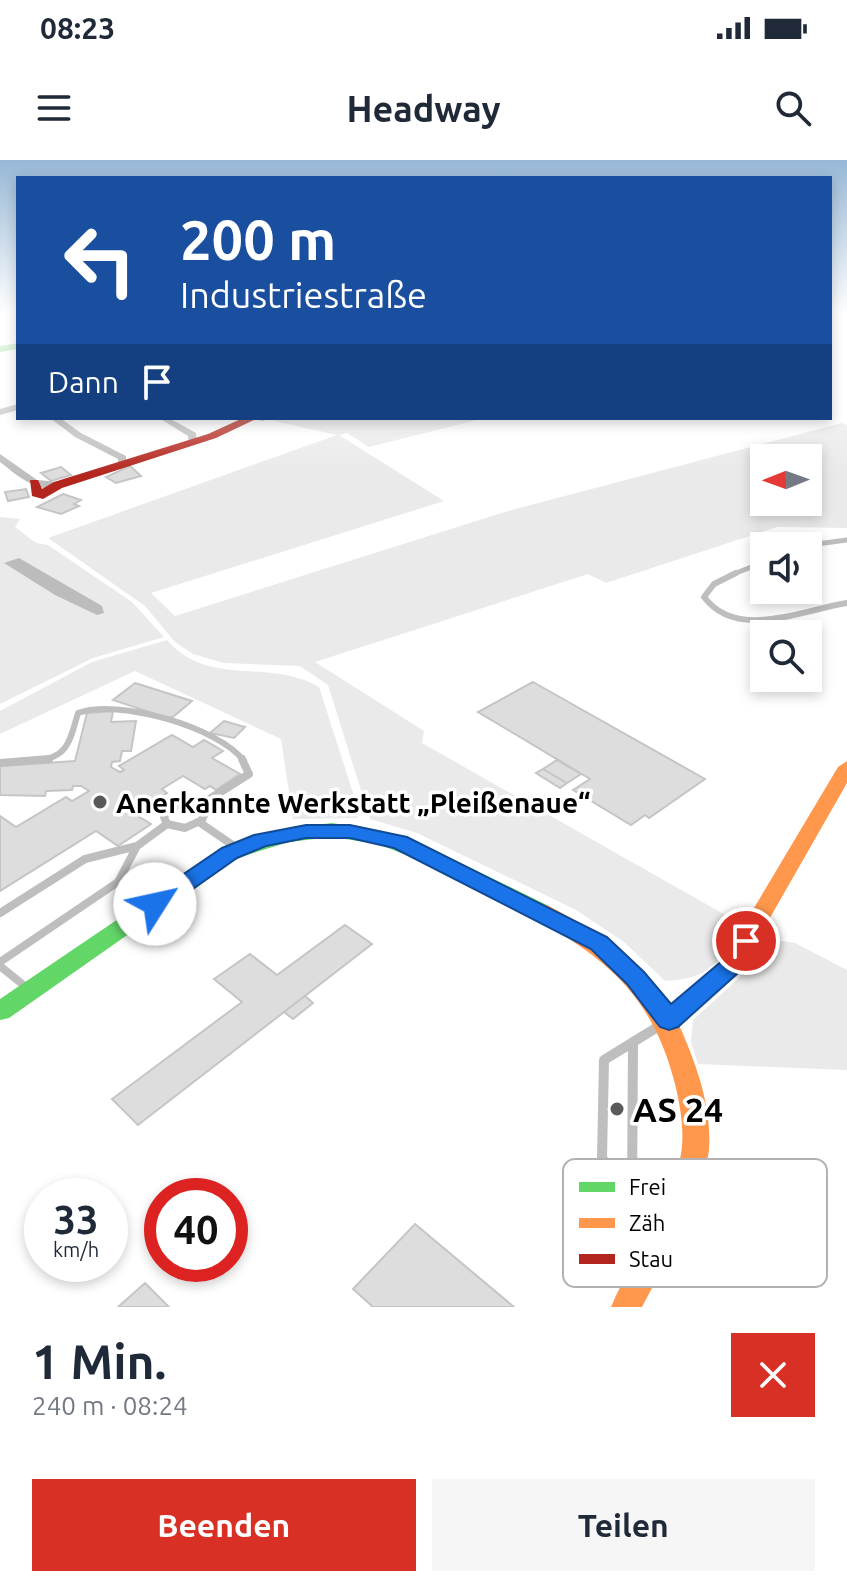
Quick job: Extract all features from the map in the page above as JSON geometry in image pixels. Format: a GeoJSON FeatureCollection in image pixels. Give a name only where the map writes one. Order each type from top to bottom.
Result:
{"type":"FeatureCollection","features":[{"type":"Feature","properties":{"kind":"street"},"geometry":{"type":"LineString","coordinates":[[57,420],[122,462]]}},
{"type":"Feature","properties":{"kind":"street"},"geometry":{"type":"LineString","coordinates":[[167,420],[199,438]]}},
{"type":"Feature","properties":{"kind":"street"},"geometry":{"type":"LineString","coordinates":[[0,457],[34,483],[38,496],[58,485],[122,462],[143,459],[248,420]]}},
{"type":"Feature","properties":{"kind":"street"},"geometry":{"type":"LineString","coordinates":[[669,1020],[731,966],[847,767]]}},
{"type":"Feature","properties":{"kind":"street"},"geometry":{"type":"LineString","coordinates":[[0,1011],[239,849],[261,840],[306,831],[350,831],[400,842],[599,943],[636,978],[669,1020],[685,1058],[693,1110],[694,1159]]}},
{"type":"Feature","properties":{"kind":"street"},"geometry":{"type":"LineString","coordinates":[[626,1307],[637,1287]]}},
{"type":"Feature","properties":{"kind":"lane"},"geometry":{"type":"LineString","coordinates":[[822,543],[847,540]]}},
{"type":"Feature","properties":{"kind":"lane"},"geometry":{"type":"LineString","coordinates":[[750,568],[723,579],[706,591],[704,597],[708,606],[719,615],[764,620],[847,603]]}},
{"type":"Feature","properties":{"kind":"lane"},"geometry":{"type":"LineString","coordinates":[[0,763],[49,759],[62,754],[67,749],[78,713],[84,709],[116,707],[217,739],[231,747],[247,764],[249,774],[200,805]]}},
{"type":"Feature","properties":{"kind":"lane"},"geometry":{"type":"LineString","coordinates":[[0,913],[85,859],[137,846],[167,824],[185,828],[199,822],[205,813],[200,805],[188,802],[173,806],[164,815],[167,824]]}},
{"type":"Feature","properties":{"kind":"lane"},"geometry":{"type":"LineString","coordinates":[[199,822],[239,849]]}},
{"type":"Feature","properties":{"kind":"lane"},"geometry":{"type":"LineString","coordinates":[[31,991],[0,964],[118,882],[137,846]]}},
{"type":"Feature","properties":{"kind":"lane"},"geometry":{"type":"LineString","coordinates":[[603,1159],[604,1060],[669,1020]]}},
{"type":"Feature","properties":{"kind":"lane"},"geometry":{"type":"LineString","coordinates":[[632,1159],[633,1042]]}},
{"type":"Feature","properties":{"kind":"shaded area"},"geometry":{"type":"Polygon","coordinates":[[[274,420],[477,420],[369,447],[347,433],[339,435],[444,501],[151,593],[175,616],[508,511],[750,447],[750,516],[822,516],[822,444],[762,444],[842,423],[847,425],[847,528],[777,527],[750,532],[750,536],[606,583],[588,574],[315,662],[424,731],[422,743],[743,925],[713,966],[680,979],[665,981],[624,942],[576,910],[417,833],[370,819],[328,685],[300,666],[224,663],[193,654],[175,642],[145,606],[48,538],[337,435],[274,420]]]}},
{"type":"Feature","properties":{"kind":"shaded area"},"geometry":{"type":"Polygon","coordinates":[[[0,517],[20,519],[15,527],[36,543],[48,545],[132,602],[164,637],[93,658],[0,704],[0,517]]]}},
{"type":"Feature","properties":{"kind":"shaded area"},"geometry":{"type":"Polygon","coordinates":[[[19,558],[102,606],[104,613],[97,615],[55,595],[4,563],[19,558]]]}},
{"type":"Feature","properties":{"kind":"shaded area"},"geometry":{"type":"Polygon","coordinates":[[[167,640],[183,655],[201,664],[280,674],[319,687],[356,802],[357,818],[293,819],[281,739],[135,671],[0,734],[0,711],[92,662],[167,640]]]}},
{"type":"Feature","properties":{"kind":"shaded area"},"geometry":{"type":"Polygon","coordinates":[[[770,939],[795,943],[847,970],[847,1070],[698,1064],[691,1042],[693,1020],[764,955],[770,939]]]}},
{"type":"Feature","properties":{"kind":"building"},"geometry":{"type":"Polygon","coordinates":[[[130,466],[141,476],[116,483],[106,477],[130,466]]]}},
{"type":"Feature","properties":{"kind":"building"},"geometry":{"type":"Polygon","coordinates":[[[61,467],[71,475],[51,481],[41,473],[61,467]]]}},
{"type":"Feature","properties":{"kind":"building"},"geometry":{"type":"Polygon","coordinates":[[[26,489],[29,497],[8,501],[5,492],[26,489]]]}},
{"type":"Feature","properties":{"kind":"building"},"geometry":{"type":"Polygon","coordinates":[[[63,494],[81,500],[74,504],[79,506],[61,514],[37,507],[63,494]]]}},
{"type":"Feature","properties":{"kind":"building"},"geometry":{"type":"Polygon","coordinates":[[[533,682],[705,779],[649,818],[645,815],[631,825],[573,790],[590,779],[478,712],[533,682]]]}},
{"type":"Feature","properties":{"kind":"building"},"geometry":{"type":"Polygon","coordinates":[[[135,683],[192,701],[173,717],[167,718],[113,700],[135,683]]]}},
{"type":"Feature","properties":{"kind":"building","name":"Anerkannte Werkstatt „Pleißenaue“"},"geometry":{"type":"Polygon","coordinates":[[[113,711],[111,722],[136,721],[131,751],[122,751],[120,761],[112,762],[111,767],[120,772],[124,770],[119,766],[172,735],[193,747],[204,740],[223,751],[212,758],[240,774],[216,790],[210,786],[205,789],[183,776],[162,789],[167,793],[128,810],[151,824],[118,846],[96,831],[0,891],[0,816],[16,827],[66,797],[72,801],[89,791],[73,786],[72,790],[46,791],[45,796],[0,795],[0,766],[75,761],[87,713],[113,711]]]}},
{"type":"Feature","properties":{"kind":"building"},"geometry":{"type":"Polygon","coordinates":[[[224,721],[245,727],[234,738],[210,733],[224,721]]]}},
{"type":"Feature","properties":{"kind":"building"},"geometry":{"type":"Polygon","coordinates":[[[557,760],[581,774],[567,783],[543,769],[557,760]]]}},
{"type":"Feature","properties":{"kind":"building"},"geometry":{"type":"Polygon","coordinates":[[[543,769],[567,783],[560,788],[536,773],[543,769]]]}},
{"type":"Feature","properties":{"kind":"building"},"geometry":{"type":"Polygon","coordinates":[[[345,925],[372,944],[138,1125],[112,1099],[242,1002],[214,979],[250,954],[277,975],[345,925]]]}},
{"type":"Feature","properties":{"kind":"building"},"geometry":{"type":"Polygon","coordinates":[[[305,996],[313,1003],[293,1019],[284,1012],[305,996]]]}},
{"type":"Feature","properties":{"kind":"building"},"geometry":{"type":"Polygon","coordinates":[[[415,1224],[514,1307],[373,1307],[353,1289],[415,1224]]]}},
{"type":"Feature","properties":{"kind":"building"},"geometry":{"type":"Polygon","coordinates":[[[145,1283],[169,1307],[118,1307],[145,1283]]]}},
{"type":"Feature","properties":{"kind":"traffic: fast"},"geometry":{"type":"LineString","coordinates":[[0,1011],[230,853],[288,835],[332,830],[382,838],[431,857],[541,912]]}},
{"type":"Feature","properties":{"kind":"traffic: slow"},"geometry":{"type":"LineString","coordinates":[[669,1020],[731,966],[847,767]]}},
{"type":"Feature","properties":{"kind":"traffic: slow"},"geometry":{"type":"LineString","coordinates":[[541,912],[618,961],[654,1002],[679,1053],[690,1094],[695,1131],[693,1159]]}},
{"type":"Feature","properties":{"kind":"traffic: slow"},"geometry":{"type":"LineString","coordinates":[[626,1307],[636,1287]]}},
{"type":"Feature","properties":{"kind":"traffic: jam"},"geometry":{"type":"LineString","coordinates":[[34,483],[38,496],[58,485],[212,436],[248,420]]}},
{"type":"Feature","properties":{"kind":"place","name":"Anerkannte Werkstatt „Pleißenaue“"},"geometry":{"type":"Point","coordinates":[100,802]}},
{"type":"Feature","properties":{"kind":"place","name":"AS 24"},"geometry":{"type":"Point","coordinates":[617,1109]}},
{"type":"Feature","properties":{"kind":"route"},"geometry":{"type":"LineString","coordinates":[[155,904],[230,853],[261,840],[306,831],[350,831],[400,842],[599,943],[636,978],[669,1020],[731,966],[746,941]]}}]}
